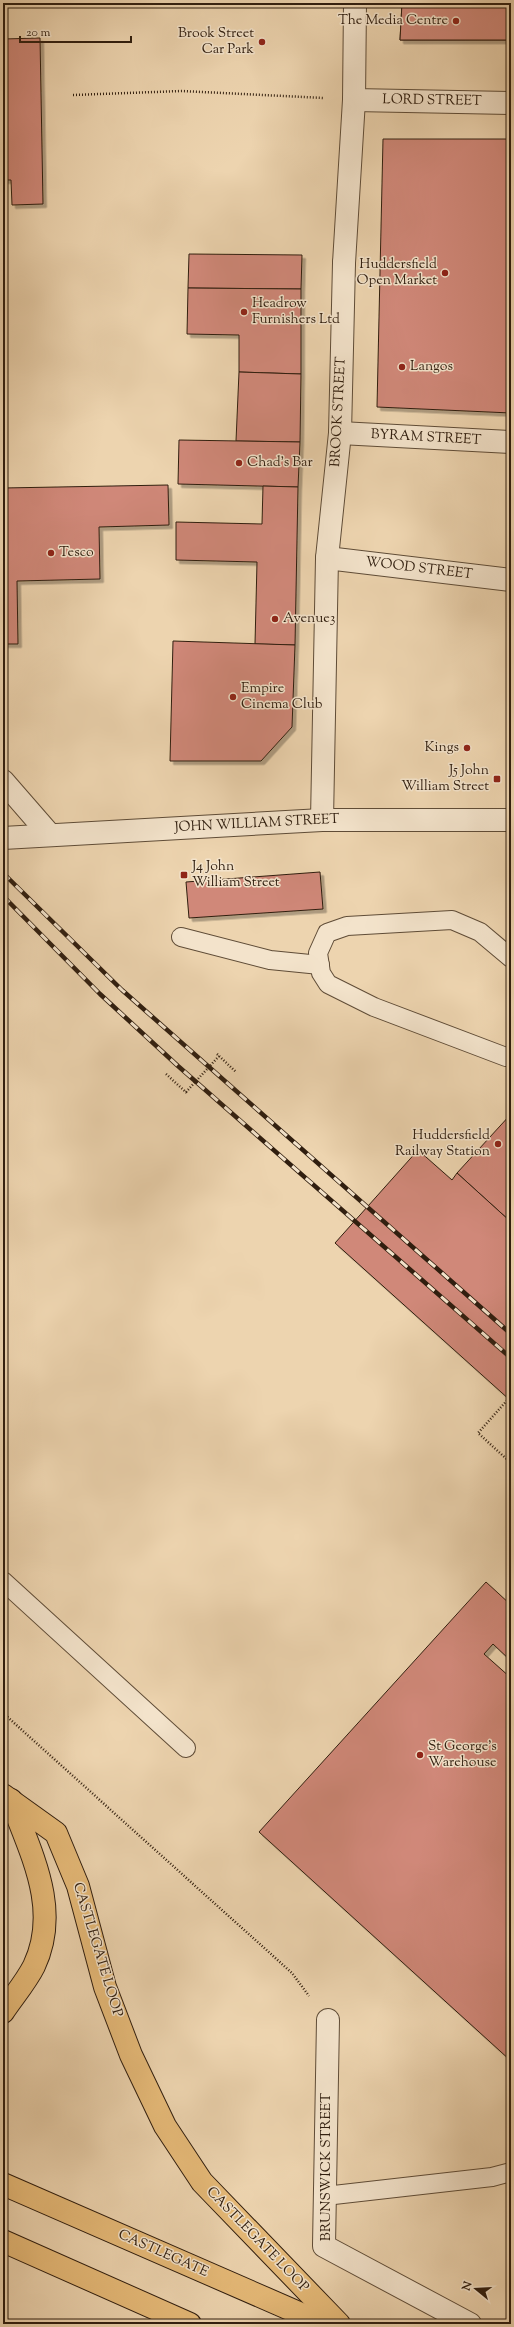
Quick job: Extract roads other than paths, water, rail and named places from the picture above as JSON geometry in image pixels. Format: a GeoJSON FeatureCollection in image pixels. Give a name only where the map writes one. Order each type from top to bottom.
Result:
{"type":"FeatureCollection","features":[{"type":"Feature","properties":{"kind":"highway"},"geometry":{"type":"LineString","coordinates":[[3,2012],[34,1966],[46,1926],[44,1892],[7,1798]]}},
{"type":"Feature","properties":{"kind":"highway","name":"CASTLEGATE LOOP"},"geometry":{"type":"LineString","coordinates":[[7,1798],[56,1833],[78,1886],[105,1986],[131,2055],[165,2126],[202,2182],[339,2324]]}},
{"type":"Feature","properties":{"kind":"highway","name":"CASTLEGATE"},"geometry":{"type":"LineString","coordinates":[[3,2184],[324,2324]]}},
{"type":"Feature","properties":{"kind":"highway"},"geometry":{"type":"LineString","coordinates":[[3,2241],[190,2324]]}},
{"type":"Feature","properties":{"kind":"street","name":"BROOK STREET"},"geometry":{"type":"LineString","coordinates":[[322,820],[327,558],[340,433],[344,262],[354,100],[355,3]]}},
{"type":"Feature","properties":{"kind":"street","name":"LORD STREET"},"geometry":{"type":"LineString","coordinates":[[354,100],[511,103]]}},
{"type":"Feature","properties":{"kind":"street","name":"BYRAM STREET"},"geometry":{"type":"LineString","coordinates":[[340,433],[511,442]]}},
{"type":"Feature","properties":{"kind":"street","name":"WOOD STREET"},"geometry":{"type":"LineString","coordinates":[[327,558],[511,580]]}},
{"type":"Feature","properties":{"kind":"street"},"geometry":{"type":"LineString","coordinates":[[3,781],[50,835]]}},
{"type":"Feature","properties":{"kind":"street","name":"JOHN WILLIAM STREET"},"geometry":{"type":"LineString","coordinates":[[3,838],[322,820],[511,820]]}},
{"type":"Feature","properties":{"kind":"street","name":"BRUNSWICK STREET"},"geometry":{"type":"LineString","coordinates":[[328,2020],[324,2246],[470,2324]]}},
{"type":"Feature","properties":{"kind":"lane"},"geometry":{"type":"LineString","coordinates":[[511,958],[480,932],[452,920],[347,926],[327,933],[318,953],[321,973],[328,984],[374,1007],[506,1057],[511,1056]]}},
{"type":"Feature","properties":{"kind":"lane"},"geometry":{"type":"LineString","coordinates":[[181,936],[270,960],[320,965]]}},
{"type":"Feature","properties":{"kind":"lane"},"geometry":{"type":"LineString","coordinates":[[3,1581],[186,1748]]}},
{"type":"Feature","properties":{"kind":"lane"},"geometry":{"type":"LineString","coordinates":[[325,2196],[405,2180],[492,2177],[511,2172]]}},
{"type":"Feature","properties":{"kind":"railway"},"geometry":{"type":"LineString","coordinates":[[3,873],[122,990],[511,1334]]}},
{"type":"Feature","properties":{"kind":"railway"},"geometry":{"type":"LineString","coordinates":[[3,896],[100,994],[178,1066],[511,1358]]}},
{"type":"Feature","properties":{"kind":"place","name":"The Media Centre"},"geometry":{"type":"Point","coordinates":[456,21]}},
{"type":"Feature","properties":{"kind":"place","name":"Brook Street Car Park"},"geometry":{"type":"Point","coordinates":[262,42]}},
{"type":"Feature","properties":{"kind":"place","name":"Huddersfield Open Market"},"geometry":{"type":"Point","coordinates":[445,273]}},
{"type":"Feature","properties":{"kind":"place","name":"Headrow Furnishers Ltd"},"geometry":{"type":"Point","coordinates":[244,312]}},
{"type":"Feature","properties":{"kind":"place","name":"Langos"},"geometry":{"type":"Point","coordinates":[402,367]}},
{"type":"Feature","properties":{"kind":"place","name":"Chad's Bar"},"geometry":{"type":"Point","coordinates":[239,463]}},
{"type":"Feature","properties":{"kind":"place","name":"Tesco"},"geometry":{"type":"Point","coordinates":[51,553]}},
{"type":"Feature","properties":{"kind":"place","name":"Avenue3"},"geometry":{"type":"Point","coordinates":[275,619]}},
{"type":"Feature","properties":{"kind":"place","name":"Empire Cinema Club"},"geometry":{"type":"Point","coordinates":[233,697]}},
{"type":"Feature","properties":{"kind":"place","name":"Kings"},"geometry":{"type":"Point","coordinates":[467,748]}},
{"type":"Feature","properties":{"kind":"place","name":"J5 John William Street"},"geometry":{"type":"Point","coordinates":[497,779]}},
{"type":"Feature","properties":{"kind":"place","name":"J4 John William Street"},"geometry":{"type":"Point","coordinates":[184,875]}},
{"type":"Feature","properties":{"kind":"place","name":"Huddersfield Railway Station"},"geometry":{"type":"Point","coordinates":[498,1144]}},
{"type":"Feature","properties":{"kind":"place","name":"St George's Warehouse"},"geometry":{"type":"Point","coordinates":[420,1755]}}]}
